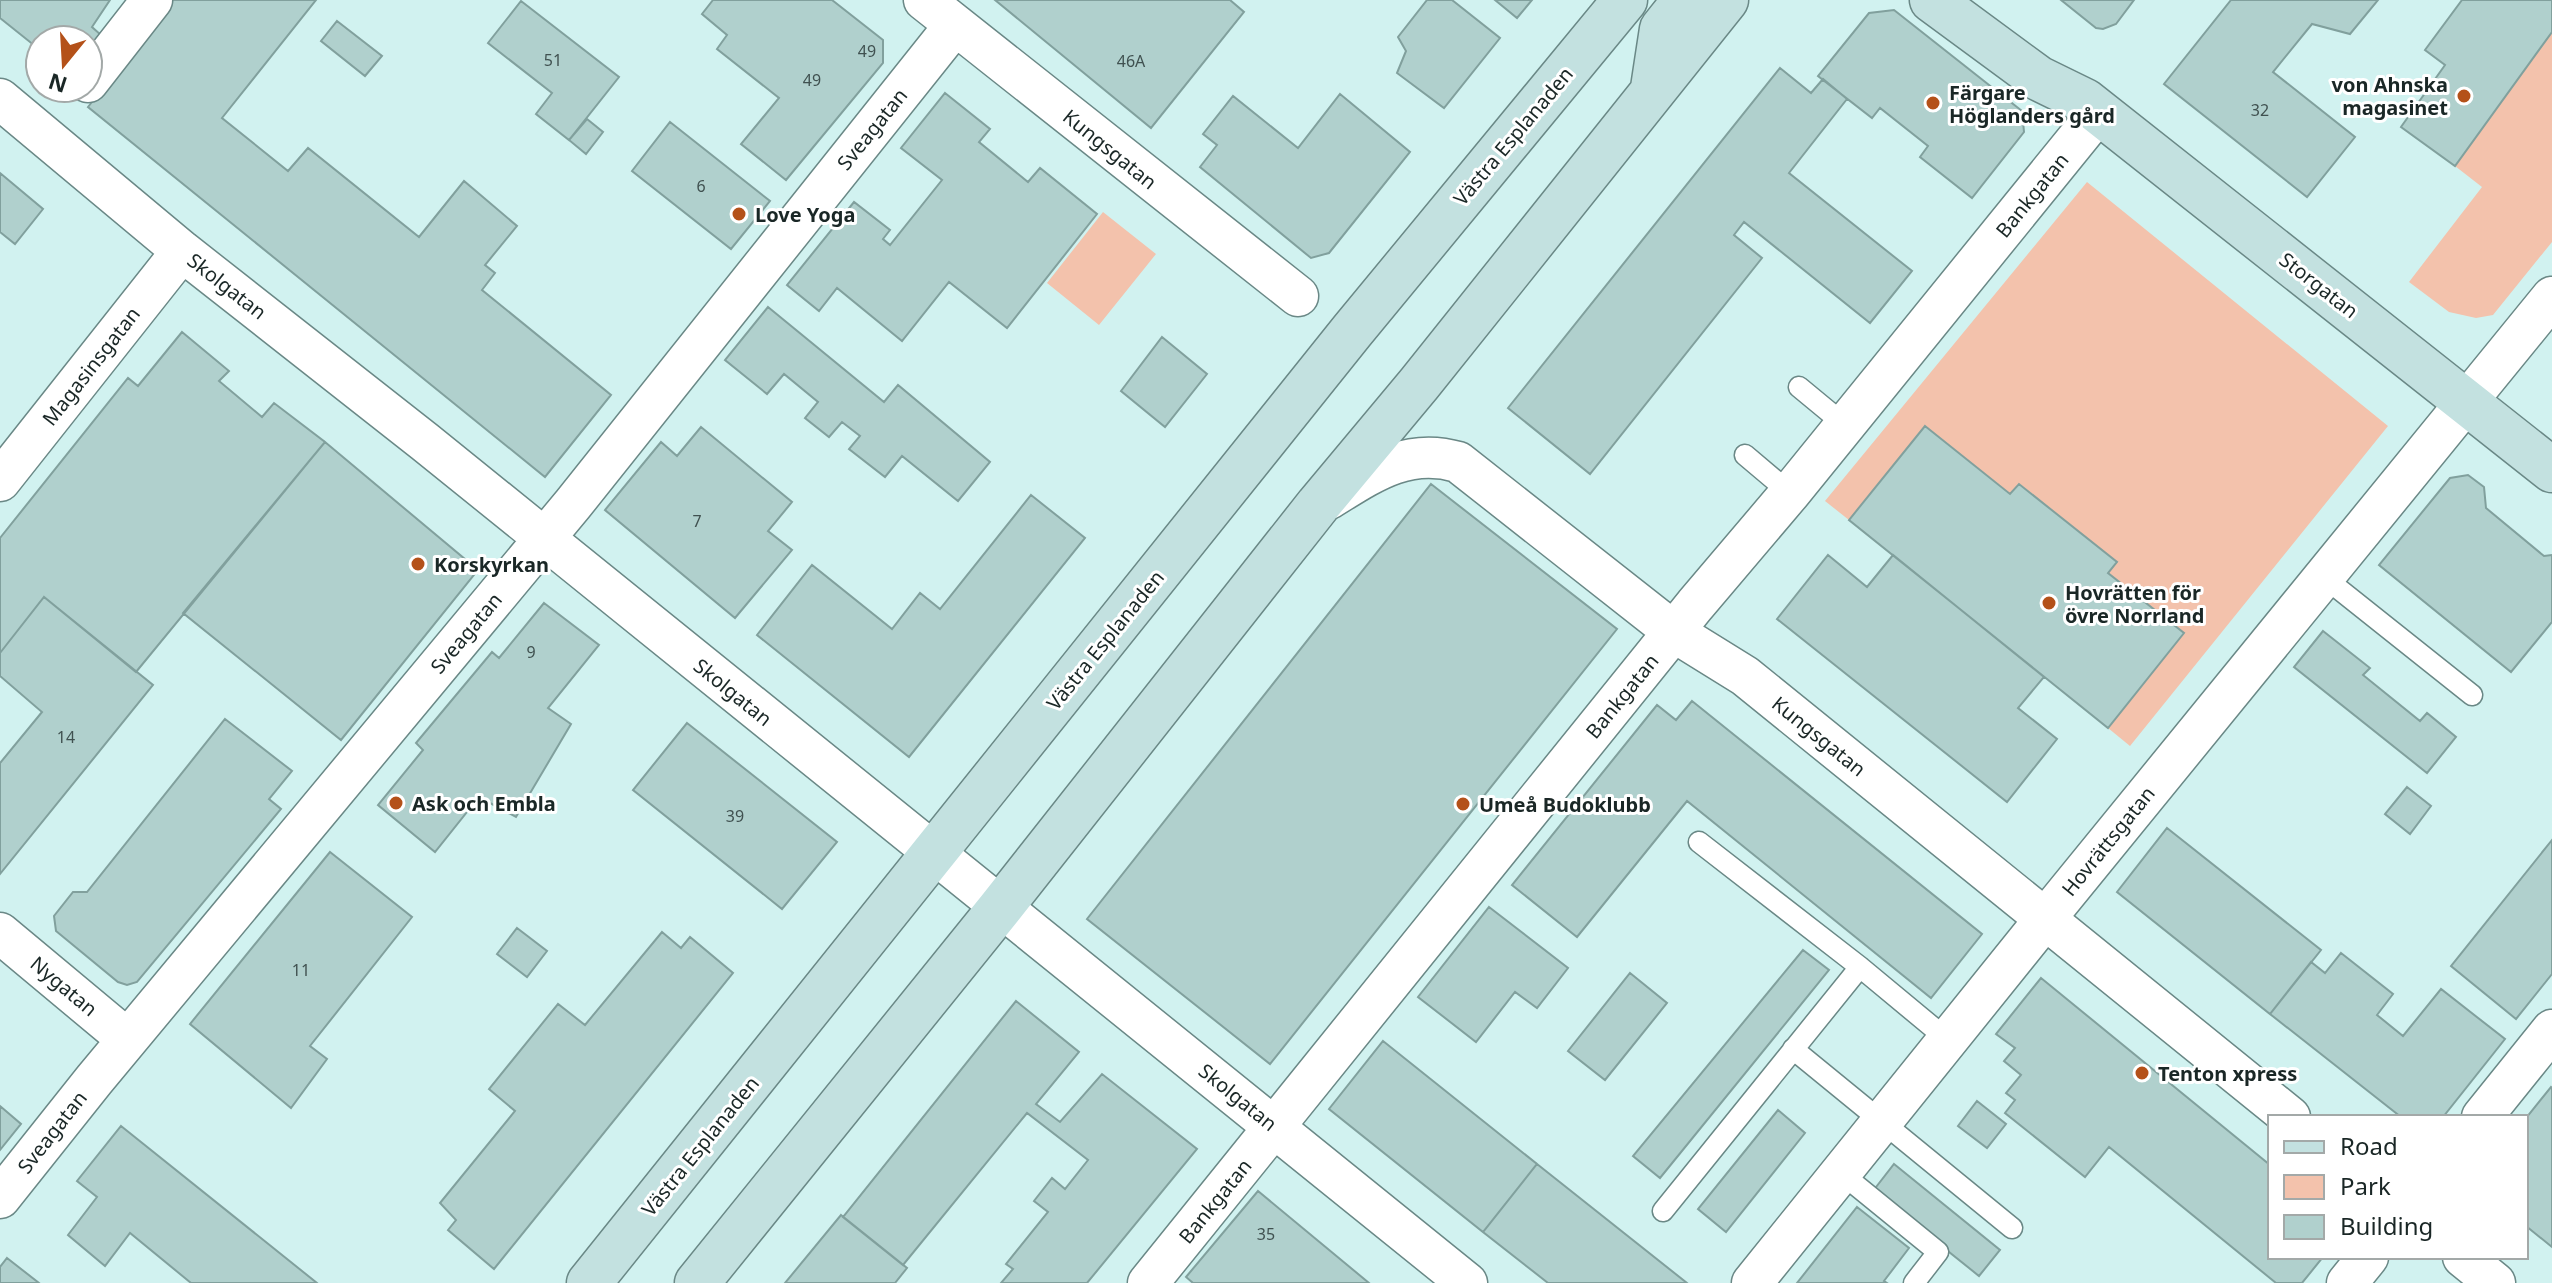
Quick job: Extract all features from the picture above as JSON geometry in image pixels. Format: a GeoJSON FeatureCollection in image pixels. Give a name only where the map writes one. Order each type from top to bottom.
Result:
{"type":"FeatureCollection","features":[{"type":"Feature","properties":{"kind":"main road","name":"Västra Esplanaden"},"geometry":{"type":"LineString","coordinates":[[589,1283],[1352,331],[1625,0]]}},
{"type":"Feature","properties":{"kind":"main road"},"geometry":{"type":"LineString","coordinates":[[1653,90],[1662,29],[1685,0]]}},
{"type":"Feature","properties":{"kind":"main road"},"geometry":{"type":"LineString","coordinates":[[697,1283],[1726,0]]}},
{"type":"Feature","properties":{"kind":"main road","name":"Storgatan"},"geometry":{"type":"LineString","coordinates":[[1932,0],[2038,78],[2092,106],[2552,470]]}},
{"type":"Feature","properties":{"kind":"main road","name":"Storgatan"},"geometry":{"type":"LineString","coordinates":[[1983,0],[2055,57],[2092,106]]}},
{"type":"Feature","properties":{"kind":"street"},"geometry":{"type":"LineString","coordinates":[[104,62],[152,0]]}},
{"type":"Feature","properties":{"kind":"street","name":"Kungsgatan"},"geometry":{"type":"LineString","coordinates":[[924,0],[1298,296]]}},
{"type":"Feature","properties":{"kind":"street","name":"Sveagatan"},"geometry":{"type":"LineString","coordinates":[[0,1198],[127,1039],[545,538],[955,25]]}},
{"type":"Feature","properties":{"kind":"street","name":"Skolgatan"},"geometry":{"type":"LineString","coordinates":[[0,99],[182,251],[545,538],[1467,1283]]}},
{"type":"Feature","properties":{"kind":"street","name":"Bankgatan"},"geometry":{"type":"LineString","coordinates":[[1148,1283],[1845,425],[2092,106]]}},
{"type":"Feature","properties":{"kind":"street","name":"Magasinsgatan"},"geometry":{"type":"LineString","coordinates":[[0,481],[182,251]]}},
{"type":"Feature","properties":{"kind":"street","name":"Hovrättsgatan"},"geometry":{"type":"LineString","coordinates":[[1752,1283],[2552,297]]}},
{"type":"Feature","properties":{"kind":"street","name":"Kungsgatan"},"geometry":{"type":"LineString","coordinates":[[1318,505],[1369,474],[1412,458],[1436,455],[1458,462],[1674,632],[1745,676],[2288,1115]]}},
{"type":"Feature","properties":{"kind":"street","name":"Nygatan"},"geometry":{"type":"LineString","coordinates":[[0,933],[127,1039]]}},
{"type":"Feature","properties":{"kind":"street"},"geometry":{"type":"LineString","coordinates":[[2484,1115],[2552,1030]]}},
{"type":"Feature","properties":{"kind":"street"},"geometry":{"type":"LineString","coordinates":[[2347,1283],[2366,1259]]}},
{"type":"Feature","properties":{"kind":"street"},"geometry":{"type":"LineString","coordinates":[[2465,1259],[2495,1283]]}},
{"type":"Feature","properties":{"kind":"lane"},"geometry":{"type":"LineString","coordinates":[[1799,387],[1845,425]]}},
{"type":"Feature","properties":{"kind":"lane"},"geometry":{"type":"LineString","coordinates":[[1745,455],[1790,493]]}},
{"type":"Feature","properties":{"kind":"lane"},"geometry":{"type":"LineString","coordinates":[[2325,578],[2472,695]]}},
{"type":"Feature","properties":{"kind":"lane"},"geometry":{"type":"LineString","coordinates":[[1699,842],[1948,1040]]}},
{"type":"Feature","properties":{"kind":"lane"},"geometry":{"type":"LineString","coordinates":[[1663,1211],[1860,967]]}},
{"type":"Feature","properties":{"kind":"lane"},"geometry":{"type":"LineString","coordinates":[[1793,1049],[2012,1228]]}},
{"type":"Feature","properties":{"kind":"lane"},"geometry":{"type":"LineString","coordinates":[[1841,1173],[1938,1252],[1914,1283]]}},
{"type":"Feature","properties":{"kind":"green space"},"geometry":{"type":"Polygon","coordinates":[[[2552,32],[2552,242],[2493,315],[2476,318],[2449,312],[2409,282],[2482,187],[2455,166],[2552,32]]]}},
{"type":"Feature","properties":{"kind":"green space"},"geometry":{"type":"Polygon","coordinates":[[[2087,182],[2388,426],[2130,746],[2108,728],[2183,633],[2108,573],[2117,562],[2020,484],[2010,494],[1925,426],[1849,520],[1825,501],[2087,182]]]}},
{"type":"Feature","properties":{"kind":"green space"},"geometry":{"type":"Polygon","coordinates":[[[1103,212],[1156,254],[1099,325],[1047,283],[1103,212]]]}},
{"type":"Feature","properties":{"kind":"building"},"geometry":{"type":"Polygon","coordinates":[[[0,0],[110,0],[94,24],[24,24],[24,37],[0,18],[0,0]]]}},
{"type":"Feature","properties":{"kind":"building"},"geometry":{"type":"Polygon","coordinates":[[[173,0],[316,0],[222,118],[288,171],[308,148],[419,237],[464,181],[517,226],[485,265],[495,273],[482,290],[611,395],[545,477],[88,107],[90,104],[104,104],[104,87],[173,0]]]}},
{"type":"Feature","properties":{"kind":"building"},"geometry":{"type":"Polygon","coordinates":[[[713,0],[832,0],[883,40],[883,63],[786,180],[741,144],[779,98],[717,49],[727,35],[702,14],[713,0]]]}},
{"type":"Feature","properties":{"kind":"building"},"geometry":{"type":"Polygon","coordinates":[[[995,0],[1230,0],[1244,12],[1151,128],[995,0]]]}},
{"type":"Feature","properties":{"kind":"building"},"geometry":{"type":"Polygon","coordinates":[[[1427,0],[1452,0],[1500,38],[1444,108],[1397,73],[1406,51],[1398,37],[1427,0]]]}},
{"type":"Feature","properties":{"kind":"building"},"geometry":{"type":"Polygon","coordinates":[[[1495,0],[1532,0],[1517,18],[1495,0]]]}},
{"type":"Feature","properties":{"kind":"building"},"geometry":{"type":"Polygon","coordinates":[[[2061,0],[2134,0],[2116,24],[2103,29],[2096,28],[2061,0]]]}},
{"type":"Feature","properties":{"kind":"building"},"geometry":{"type":"Polygon","coordinates":[[[2231,0],[2378,0],[2350,34],[2312,24],[2273,72],[2355,137],[2307,197],[2164,84],[2231,0]]]}},
{"type":"Feature","properties":{"kind":"building","name":"von Ahnska magasinet"},"geometry":{"type":"Polygon","coordinates":[[[2462,0],[2552,0],[2552,32],[2455,166],[2401,127],[2445,65],[2425,50],[2462,0]]]}},
{"type":"Feature","properties":{"kind":"building"},"geometry":{"type":"Polygon","coordinates":[[[521,1],[619,77],[569,140],[536,114],[552,93],[488,43],[521,1]]]}},
{"type":"Feature","properties":{"kind":"building","name":"Färgare Höglanders gård"},"geometry":{"type":"Polygon","coordinates":[[[1894,10],[2022,111],[2024,132],[1972,198],[1920,157],[1928,146],[1880,108],[1872,118],[1818,76],[1869,13],[1894,10]]]}},
{"type":"Feature","properties":{"kind":"building"},"geometry":{"type":"Polygon","coordinates":[[[337,21],[382,56],[365,76],[321,41],[337,21]]]}},
{"type":"Feature","properties":{"kind":"building"},"geometry":{"type":"Polygon","coordinates":[[[1780,68],[1811,93],[1823,79],[1847,99],[1789,173],[1912,271],[1870,323],[1744,222],[1734,235],[1762,258],[1590,474],[1508,408],[1780,68]]]}},
{"type":"Feature","properties":{"kind":"building"},"geometry":{"type":"Polygon","coordinates":[[[945,93],[990,129],[979,142],[1028,182],[1040,168],[1097,214],[1007,328],[949,282],[902,341],[837,288],[819,311],[787,285],[854,202],[890,230],[883,239],[890,245],[942,180],[901,148],[945,93]]]}},
{"type":"Feature","properties":{"kind":"building"},"geometry":{"type":"Polygon","coordinates":[[[1340,94],[1410,152],[1329,253],[1311,258],[1200,167],[1217,145],[1203,134],[1233,96],[1298,148],[1340,94]]]}},
{"type":"Feature","properties":{"kind":"building"},"geometry":{"type":"Polygon","coordinates":[[[587,119],[603,132],[586,154],[569,140],[587,119]]]}},
{"type":"Feature","properties":{"kind":"building"},"geometry":{"type":"Polygon","coordinates":[[[670,122],[770,201],[731,249],[632,171],[670,122]]]}},
{"type":"Feature","properties":{"kind":"building"},"geometry":{"type":"Polygon","coordinates":[[[0,173],[43,209],[15,244],[0,232],[0,173]]]}},
{"type":"Feature","properties":{"kind":"building"},"geometry":{"type":"Polygon","coordinates":[[[768,307],[884,402],[898,385],[990,462],[958,501],[902,456],[885,477],[849,449],[860,436],[842,422],[829,437],[805,418],[818,402],[784,374],[767,394],[725,360],[768,307]]]}},
{"type":"Feature","properties":{"kind":"building"},"geometry":{"type":"Polygon","coordinates":[[[182,332],[229,371],[219,381],[262,417],[274,403],[325,442],[136,672],[44,597],[0,653],[0,538],[128,378],[138,386],[182,332]]]}},
{"type":"Feature","properties":{"kind":"building"},"geometry":{"type":"Polygon","coordinates":[[[1162,337],[1207,374],[1165,427],[1121,391],[1162,337]]]}},
{"type":"Feature","properties":{"kind":"building","name":"Hovrätten för övre Norrland"},"geometry":{"type":"Polygon","coordinates":[[[1925,426],[2010,494],[2019,484],[2117,562],[2108,573],[2184,633],[2108,728],[1849,520],[1925,426]]]}},
{"type":"Feature","properties":{"kind":"building"},"geometry":{"type":"Polygon","coordinates":[[[701,427],[792,502],[768,531],[792,550],[735,618],[605,510],[661,442],[677,456],[701,427]]]}},
{"type":"Feature","properties":{"kind":"building"},"geometry":{"type":"Polygon","coordinates":[[[325,442],[478,570],[341,740],[183,613],[325,442]]]}},
{"type":"Feature","properties":{"kind":"building"},"geometry":{"type":"Polygon","coordinates":[[[2468,475],[2484,487],[2486,508],[2544,556],[2552,555],[2552,622],[2511,672],[2379,565],[2450,478],[2468,475]]]}},
{"type":"Feature","properties":{"kind":"building"},"geometry":{"type":"Polygon","coordinates":[[[1431,484],[1617,629],[1270,1064],[1087,919],[1431,484]]]}},
{"type":"Feature","properties":{"kind":"building"},"geometry":{"type":"Polygon","coordinates":[[[1031,495],[1085,538],[909,757],[757,635],[812,565],[892,629],[920,593],[940,609],[1031,495]]]}},
{"type":"Feature","properties":{"kind":"building"},"geometry":{"type":"Polygon","coordinates":[[[1828,555],[1867,587],[1893,555],[2044,677],[2018,708],[2057,739],[2007,802],[1777,619],[1828,555]]]}},
{"type":"Feature","properties":{"kind":"building"},"geometry":{"type":"Polygon","coordinates":[[[44,597],[153,685],[0,874],[0,763],[42,712],[0,676],[0,653],[44,597]]]}},
{"type":"Feature","properties":{"kind":"building"},"geometry":{"type":"Polygon","coordinates":[[[544,603],[599,645],[548,708],[571,724],[516,817],[479,797],[435,852],[378,805],[423,750],[416,743],[492,652],[499,658],[544,603]]]}},
{"type":"Feature","properties":{"kind":"building"},"geometry":{"type":"Polygon","coordinates":[[[2323,631],[2370,668],[2363,675],[2420,721],[2427,713],[2456,737],[2427,773],[2294,667],[2323,631]]]}},
{"type":"Feature","properties":{"kind":"building"},"geometry":{"type":"Polygon","coordinates":[[[1692,701],[1982,934],[1931,998],[1687,801],[1577,937],[1512,885],[1657,705],[1676,720],[1692,701]]]}},
{"type":"Feature","properties":{"kind":"building"},"geometry":{"type":"Polygon","coordinates":[[[225,719],[292,771],[269,799],[281,809],[137,982],[127,985],[118,982],[56,931],[54,916],[73,892],[87,892],[225,719]]]}},
{"type":"Feature","properties":{"kind":"building"},"geometry":{"type":"Polygon","coordinates":[[[687,723],[837,842],[782,909],[633,790],[687,723]]]}},
{"type":"Feature","properties":{"kind":"building"},"geometry":{"type":"Polygon","coordinates":[[[2407,787],[2431,806],[2410,834],[2385,814],[2407,787]]]}},
{"type":"Feature","properties":{"kind":"building"},"geometry":{"type":"Polygon","coordinates":[[[2167,828],[2321,950],[2270,1014],[2117,892],[2167,828]]]}},
{"type":"Feature","properties":{"kind":"building"},"geometry":{"type":"Polygon","coordinates":[[[2552,840],[2552,974],[2516,1019],[2451,966],[2552,840]]]}},
{"type":"Feature","properties":{"kind":"building"},"geometry":{"type":"Polygon","coordinates":[[[330,852],[412,917],[310,1046],[327,1059],[291,1108],[190,1024],[330,852]]]}},
{"type":"Feature","properties":{"kind":"building"},"geometry":{"type":"Polygon","coordinates":[[[1489,907],[1568,968],[1537,1008],[1515,992],[1476,1042],[1418,997],[1489,907]]]}},
{"type":"Feature","properties":{"kind":"building"},"geometry":{"type":"Polygon","coordinates":[[[517,928],[547,951],[527,977],[497,954],[517,928]]]}},
{"type":"Feature","properties":{"kind":"building"},"geometry":{"type":"Polygon","coordinates":[[[662,932],[681,948],[690,937],[733,973],[494,1269],[448,1230],[456,1220],[440,1203],[515,1111],[489,1089],[558,1004],[585,1025],[662,932]]]}},
{"type":"Feature","properties":{"kind":"building"},"geometry":{"type":"Polygon","coordinates":[[[1803,950],[1829,970],[1660,1178],[1633,1156],[1803,950]]]}},
{"type":"Feature","properties":{"kind":"building"},"geometry":{"type":"Polygon","coordinates":[[[2341,953],[2393,994],[2377,1015],[2403,1036],[2441,989],[2505,1039],[2445,1115],[2398,1115],[2270,1014],[2311,962],[2325,973],[2341,953]]]}},
{"type":"Feature","properties":{"kind":"building"},"geometry":{"type":"Polygon","coordinates":[[[1630,973],[1667,1003],[1605,1080],[1568,1051],[1630,973]]]}},
{"type":"Feature","properties":{"kind":"building"},"geometry":{"type":"Polygon","coordinates":[[[2041,978],[2268,1163],[2268,1259],[2321,1259],[2302,1283],[2276,1283],[2109,1147],[2085,1177],[2005,1113],[2015,1100],[2006,1093],[2021,1075],[2004,1061],[2015,1048],[1996,1034],[2041,978]]]}},
{"type":"Feature","properties":{"kind":"building"},"geometry":{"type":"Polygon","coordinates":[[[1016,1001],[1079,1052],[1036,1104],[1060,1122],[1102,1074],[1197,1149],[1087,1283],[1001,1283],[1013,1269],[1006,1264],[1048,1212],[1034,1201],[1052,1178],[1065,1189],[1088,1160],[1027,1113],[903,1265],[843,1217],[1016,1001]]]}},
{"type":"Feature","properties":{"kind":"building"},"geometry":{"type":"Polygon","coordinates":[[[1383,1041],[1537,1164],[1483,1232],[1329,1109],[1383,1041]]]}},
{"type":"Feature","properties":{"kind":"building"},"geometry":{"type":"Polygon","coordinates":[[[2551,1087],[2552,1247],[2528,1228],[2528,1116],[2551,1087]]]}},
{"type":"Feature","properties":{"kind":"building"},"geometry":{"type":"Polygon","coordinates":[[[1977,1101],[2006,1124],[1987,1148],[1958,1126],[1977,1101]]]}},
{"type":"Feature","properties":{"kind":"building"},"geometry":{"type":"Polygon","coordinates":[[[0,1106],[21,1124],[0,1150],[0,1106]]]}},
{"type":"Feature","properties":{"kind":"building"},"geometry":{"type":"Polygon","coordinates":[[[1778,1110],[1805,1133],[1726,1232],[1698,1209],[1778,1110]]]}},
{"type":"Feature","properties":{"kind":"building"},"geometry":{"type":"Polygon","coordinates":[[[121,1126],[317,1283],[191,1283],[130,1233],[105,1266],[68,1235],[97,1197],[77,1181],[121,1126]]]}},
{"type":"Feature","properties":{"kind":"building"},"geometry":{"type":"Polygon","coordinates":[[[1537,1164],[1687,1283],[1548,1283],[1483,1232],[1537,1164]]]}},
{"type":"Feature","properties":{"kind":"building"},"geometry":{"type":"Polygon","coordinates":[[[1894,1164],[2000,1250],[1979,1276],[1873,1191],[1894,1164]]]}},
{"type":"Feature","properties":{"kind":"building"},"geometry":{"type":"Polygon","coordinates":[[[1258,1191],[1369,1283],[1193,1283],[1186,1277],[1258,1191]]]}},
{"type":"Feature","properties":{"kind":"building"},"geometry":{"type":"Polygon","coordinates":[[[1857,1207],[1909,1248],[1884,1281],[1887,1283],[1797,1283],[1857,1207]]]}},
{"type":"Feature","properties":{"kind":"building"},"geometry":{"type":"Polygon","coordinates":[[[841,1215],[907,1268],[895,1283],[785,1283],[841,1215]]]}},
{"type":"Feature","properties":{"kind":"building"},"geometry":{"type":"Polygon","coordinates":[[[7,1258],[39,1283],[0,1283],[0,1267],[7,1258]]]}},
{"type":"Feature","properties":{"kind":"place","name":"von Ahnska magasinet"},"geometry":{"type":"Point","coordinates":[2464,96]}},
{"type":"Feature","properties":{"kind":"place","name":"Färgare Höglanders gård"},"geometry":{"type":"Point","coordinates":[1933,103]}},
{"type":"Feature","properties":{"kind":"place","name":"Love Yoga"},"geometry":{"type":"Point","coordinates":[739,214]}},
{"type":"Feature","properties":{"kind":"place","name":"Korskyrkan"},"geometry":{"type":"Point","coordinates":[418,564]}},
{"type":"Feature","properties":{"kind":"place","name":"Hovrätten för övre Norrland"},"geometry":{"type":"Point","coordinates":[2049,603]}},
{"type":"Feature","properties":{"kind":"place","name":"Ask och Embla"},"geometry":{"type":"Point","coordinates":[396,803]}},
{"type":"Feature","properties":{"kind":"place","name":"Umeå Budoklubb"},"geometry":{"type":"Point","coordinates":[1463,804]}},
{"type":"Feature","properties":{"kind":"place","name":"Tenton xpress"},"geometry":{"type":"Point","coordinates":[2142,1073]}}]}
